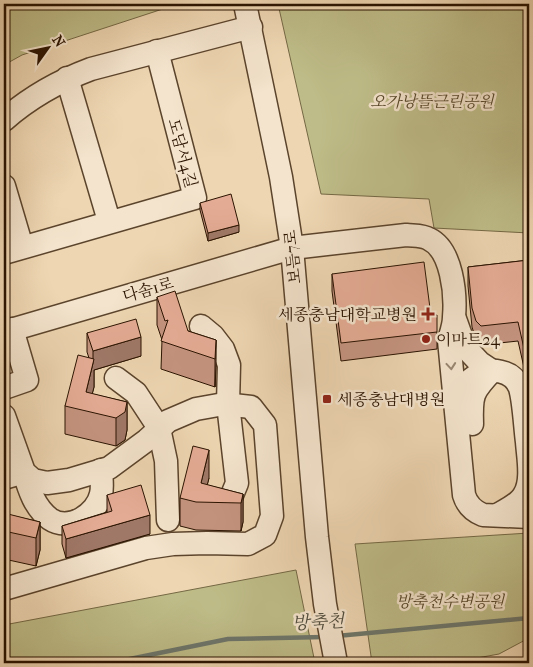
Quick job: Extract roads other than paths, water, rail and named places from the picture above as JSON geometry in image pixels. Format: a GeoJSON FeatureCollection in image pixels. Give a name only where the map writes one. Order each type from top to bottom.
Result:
{"type":"FeatureCollection","features":[{"type":"Feature","properties":{"kind":"street","name":"보듬7로"},"geometry":{"type":"LineString","coordinates":[[245,4],[281,177],[292,248],[317,537],[325,604],[336,663]]}},
{"type":"Feature","properties":{"kind":"street"},"geometry":{"type":"LineString","coordinates":[[4,120],[47,89],[67,78],[91,69],[251,27]]}},
{"type":"Feature","properties":{"kind":"street","name":"도담서4길"},"geometry":{"type":"LineString","coordinates":[[4,186],[13,250],[109,221],[195,198],[157,51]]}},
{"type":"Feature","properties":{"kind":"street"},"geometry":{"type":"LineString","coordinates":[[67,78],[109,221]]}},
{"type":"Feature","properties":{"kind":"street","name":"다솜1로"},"geometry":{"type":"LineString","coordinates":[[8,330],[292,248],[406,235],[431,239],[442,250],[449,266],[454,318]]}},
{"type":"Feature","properties":{"kind":"street"},"geometry":{"type":"LineString","coordinates":[[454,318],[465,347],[480,363],[492,371]]}},
{"type":"Feature","properties":{"kind":"street"},"geometry":{"type":"LineString","coordinates":[[454,318],[449,340],[466,502],[482,515],[529,516]]}},
{"type":"Feature","properties":{"kind":"street"},"geometry":{"type":"LineString","coordinates":[[201,326],[223,349],[229,365],[228,404],[237,483],[230,500]]}},
{"type":"Feature","properties":{"kind":"street"},"geometry":{"type":"LineString","coordinates":[[4,388],[28,380],[8,330]]}},
{"type":"Feature","properties":{"kind":"street"},"geometry":{"type":"LineString","coordinates":[[472,424],[474,394],[492,371]]}},
{"type":"Feature","properties":{"kind":"street"},"geometry":{"type":"LineString","coordinates":[[454,400],[466,384],[476,376],[492,371],[503,372],[512,377],[520,388],[525,425],[529,486],[524,496],[497,515]]}},
{"type":"Feature","properties":{"kind":"street"},"geometry":{"type":"LineString","coordinates":[[116,378],[136,393],[159,428],[166,461],[168,520]]}},
{"type":"Feature","properties":{"kind":"street"},"geometry":{"type":"LineString","coordinates":[[4,590],[146,548],[207,542],[248,544],[265,535],[272,516],[265,426],[251,407],[228,404],[196,409],[168,421],[147,440],[109,468],[69,480],[47,483],[14,475]]}},
{"type":"Feature","properties":{"kind":"street"},"geometry":{"type":"LineString","coordinates":[[5,426],[14,475],[29,490],[37,505],[51,520],[66,524],[82,520],[93,508],[101,494],[101,470]]}},
{"type":"Feature","properties":{"kind":"waterway","name":"방축천"},"geometry":{"type":"LineString","coordinates":[[337,636],[529,618]]}},
{"type":"Feature","properties":{"kind":"waterway","name":"방축천"},"geometry":{"type":"LineString","coordinates":[[110,663],[228,639],[324,637]]}},
{"type":"Feature","properties":{"kind":"place","name":"세종충남대학교병원"},"geometry":{"type":"Point","coordinates":[428,314]}},
{"type":"Feature","properties":{"kind":"place","name":"이마트24"},"geometry":{"type":"Point","coordinates":[426,339]}},
{"type":"Feature","properties":{"kind":"place","name":"세종충남대병원"},"geometry":{"type":"Point","coordinates":[327,399]}},
{"type":"Feature","properties":{"kind":"park label","name":"오가낭뜰근린공원"},"geometry":{"type":"Point","coordinates":[432,101]}},
{"type":"Feature","properties":{"kind":"park label","name":"방축천수변공원"},"geometry":{"type":"Point","coordinates":[450,601]}}]}
